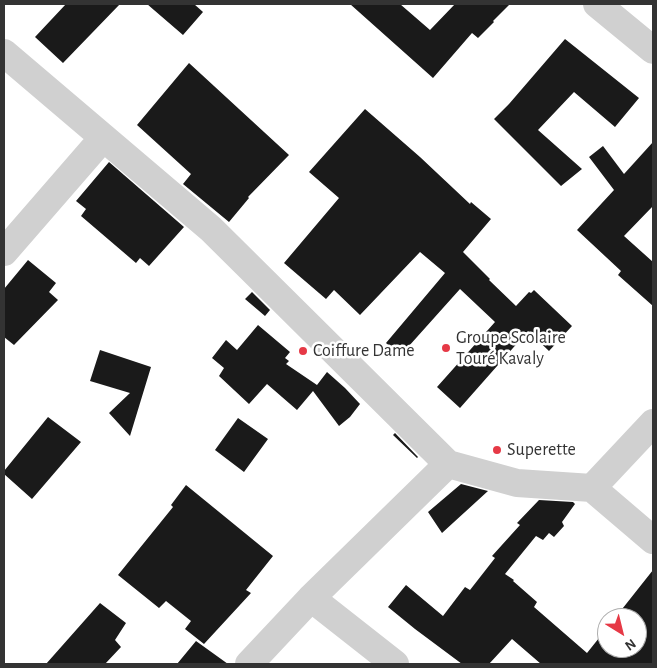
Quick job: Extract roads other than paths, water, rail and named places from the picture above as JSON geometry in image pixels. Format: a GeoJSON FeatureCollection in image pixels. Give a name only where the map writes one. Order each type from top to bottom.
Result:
{"type":"FeatureCollection","features":[{"type":"Feature","properties":{"kind":"street"},"geometry":{"type":"LineString","coordinates":[[597,4],[653,50]]}},
{"type":"Feature","properties":{"kind":"street"},"geometry":{"type":"LineString","coordinates":[[4,53],[211,229],[448,464],[517,483],[592,488],[653,540]]}},
{"type":"Feature","properties":{"kind":"street"},"geometry":{"type":"LineString","coordinates":[[4,252],[103,138]]}},
{"type":"Feature","properties":{"kind":"street"},"geometry":{"type":"LineString","coordinates":[[592,488],[653,424]]}},
{"type":"Feature","properties":{"kind":"street"},"geometry":{"type":"LineString","coordinates":[[249,664],[311,598],[448,464]]}},
{"type":"Feature","properties":{"kind":"street"},"geometry":{"type":"LineString","coordinates":[[311,598],[395,664]]}},
{"type":"Feature","properties":{"kind":"place","name":"Groupe Scolaire Touré Kavaly"},"geometry":{"type":"Point","coordinates":[446,348]}},
{"type":"Feature","properties":{"kind":"place","name":"Coiffure Dame"},"geometry":{"type":"Point","coordinates":[303,351]}},
{"type":"Feature","properties":{"kind":"place","name":"Superette"},"geometry":{"type":"Point","coordinates":[497,450]}}]}
